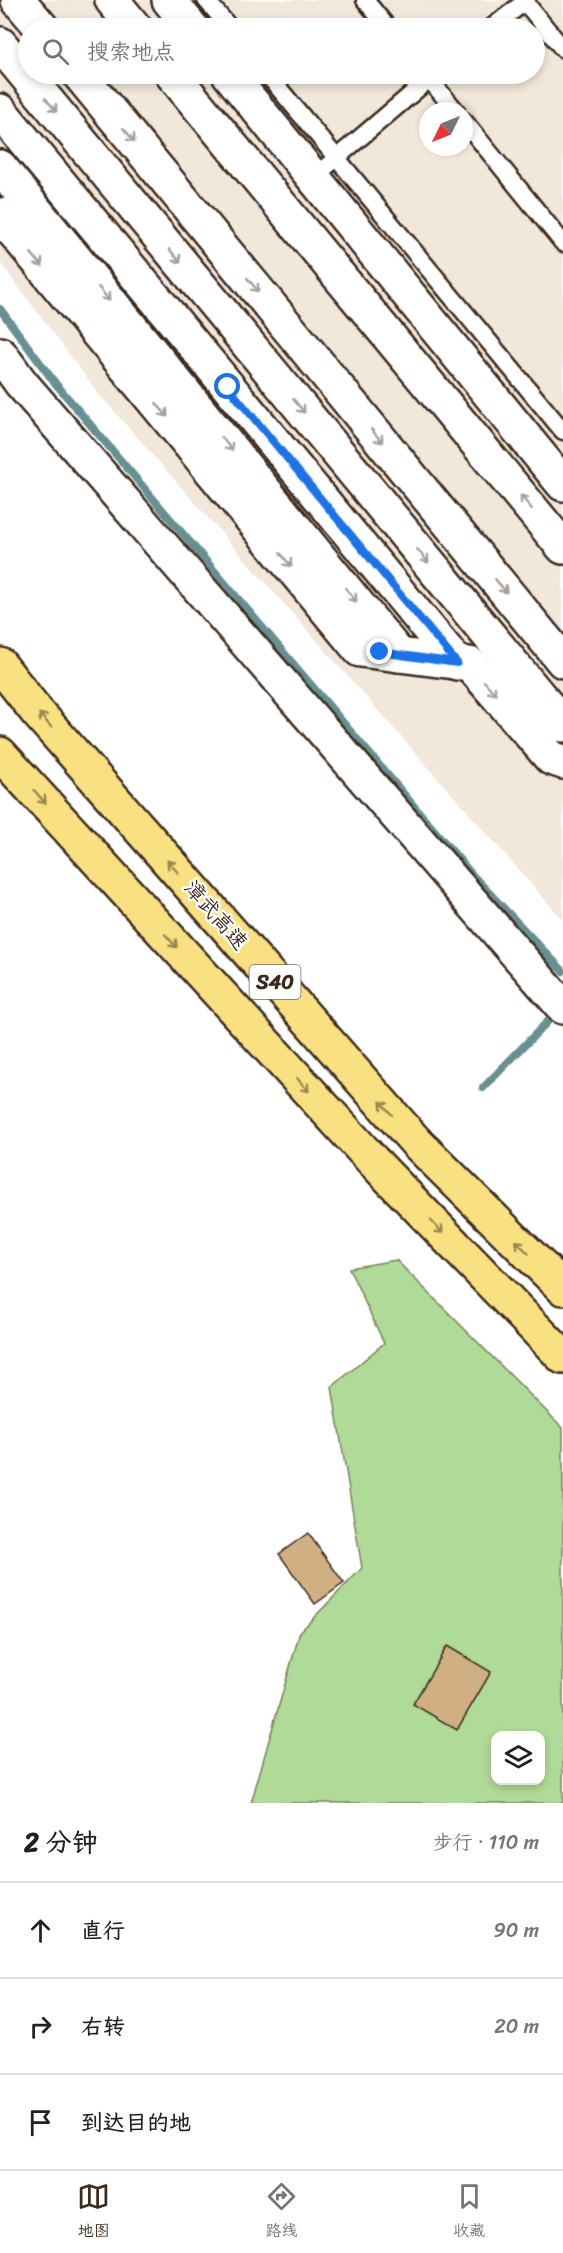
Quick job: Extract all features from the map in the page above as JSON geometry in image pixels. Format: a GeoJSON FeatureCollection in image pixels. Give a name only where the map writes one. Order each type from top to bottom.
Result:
{"type":"FeatureCollection","features":[{"type":"Feature","properties":{"kind":"highway","name":"漳武高速"},"geometry":{"type":"LineString","coordinates":[[0,664],[37,712],[416,1142],[563,1288]]}},
{"type":"Feature","properties":{"kind":"highway","name":"S40"},"geometry":{"type":"LineString","coordinates":[[0,754],[373,1161],[563,1357]]}},
{"type":"Feature","properties":{"kind":"street"},"geometry":{"type":"LineString","coordinates":[[18,0],[33,18]]}},
{"type":"Feature","properties":{"kind":"street"},"geometry":{"type":"LineString","coordinates":[[112,0],[127,18]]}},
{"type":"Feature","properties":{"kind":"street"},"geometry":{"type":"LineString","coordinates":[[169,0],[184,18]]}},
{"type":"Feature","properties":{"kind":"street"},"geometry":{"type":"LineString","coordinates":[[0,44],[18,66]]}},
{"type":"Feature","properties":{"kind":"street"},"geometry":{"type":"LineString","coordinates":[[33,84],[563,726]]}},
{"type":"Feature","properties":{"kind":"street"},"geometry":{"type":"LineString","coordinates":[[87,84],[563,661]]}},
{"type":"Feature","properties":{"kind":"street"},"geometry":{"type":"LineString","coordinates":[[180,84],[563,547]]}},
{"type":"Feature","properties":{"kind":"street"},"geometry":{"type":"LineString","coordinates":[[239,84],[325,167],[563,484]]}},
{"type":"Feature","properties":{"kind":"street"},"geometry":{"type":"LineString","coordinates":[[0,111],[457,663]]}},
{"type":"Feature","properties":{"kind":"street"},"geometry":{"type":"LineString","coordinates":[[0,167],[399,655]]}},
{"type":"Feature","properties":{"kind":"street"},"geometry":{"type":"LineString","coordinates":[[0,215],[360,650],[470,664],[551,758],[563,762]]}},
{"type":"Feature","properties":{"kind":"street"},"geometry":{"type":"LineString","coordinates":[[0,354],[28,392],[558,1002]]}},
{"type":"Feature","properties":{"kind":"lane"},"geometry":{"type":"LineString","coordinates":[[207,0],[222,18]]}},
{"type":"Feature","properties":{"kind":"lane"},"geometry":{"type":"LineString","coordinates":[[365,0],[380,18]]}},
{"type":"Feature","properties":{"kind":"lane"},"geometry":{"type":"LineString","coordinates":[[504,18],[526,1],[539,18]]}},
{"type":"Feature","properties":{"kind":"lane"},"geometry":{"type":"LineString","coordinates":[[545,26],[563,49]]}},
{"type":"Feature","properties":{"kind":"lane"},"geometry":{"type":"LineString","coordinates":[[273,84],[325,167],[563,431]]}},
{"type":"Feature","properties":{"kind":"lane"},"geometry":{"type":"LineString","coordinates":[[325,167],[420,84]]}},
{"type":"Feature","properties":{"kind":"lane"},"geometry":{"type":"LineString","coordinates":[[436,84],[450,102]]}},
{"type":"Feature","properties":{"kind":"lane"},"geometry":{"type":"LineString","coordinates":[[473,132],[563,243]]}},
{"type":"Feature","properties":{"kind":"shaded area"},"geometry":{"type":"Polygon","coordinates":[[[0,0],[563,0],[563,920],[98,393],[0,262],[0,0]]]}},
{"type":"Feature","properties":{"kind":"green space"},"geometry":{"type":"Polygon","coordinates":[[[396,1260],[563,1428],[563,1803],[251,1803],[300,1632],[362,1568],[332,1387],[384,1343],[349,1268],[396,1260]]]}},
{"type":"Feature","properties":{"kind":"building"},"geometry":{"type":"Polygon","coordinates":[[[308,1533],[344,1583],[315,1604],[279,1554],[308,1533]]]}},
{"type":"Feature","properties":{"kind":"building"},"geometry":{"type":"Polygon","coordinates":[[[447,1646],[491,1672],[457,1730],[413,1704],[447,1646]]]}},
{"type":"Feature","properties":{"kind":"waterway"},"geometry":{"type":"LineString","coordinates":[[0,309],[55,383],[474,877],[563,971]]}},
{"type":"Feature","properties":{"kind":"waterway"},"geometry":{"type":"LineString","coordinates":[[483,1088],[558,1011]]}},
{"type":"Feature","properties":{"kind":"route"},"geometry":{"type":"LineString","coordinates":[[228,387],[457,663],[380,652]]}}]}
